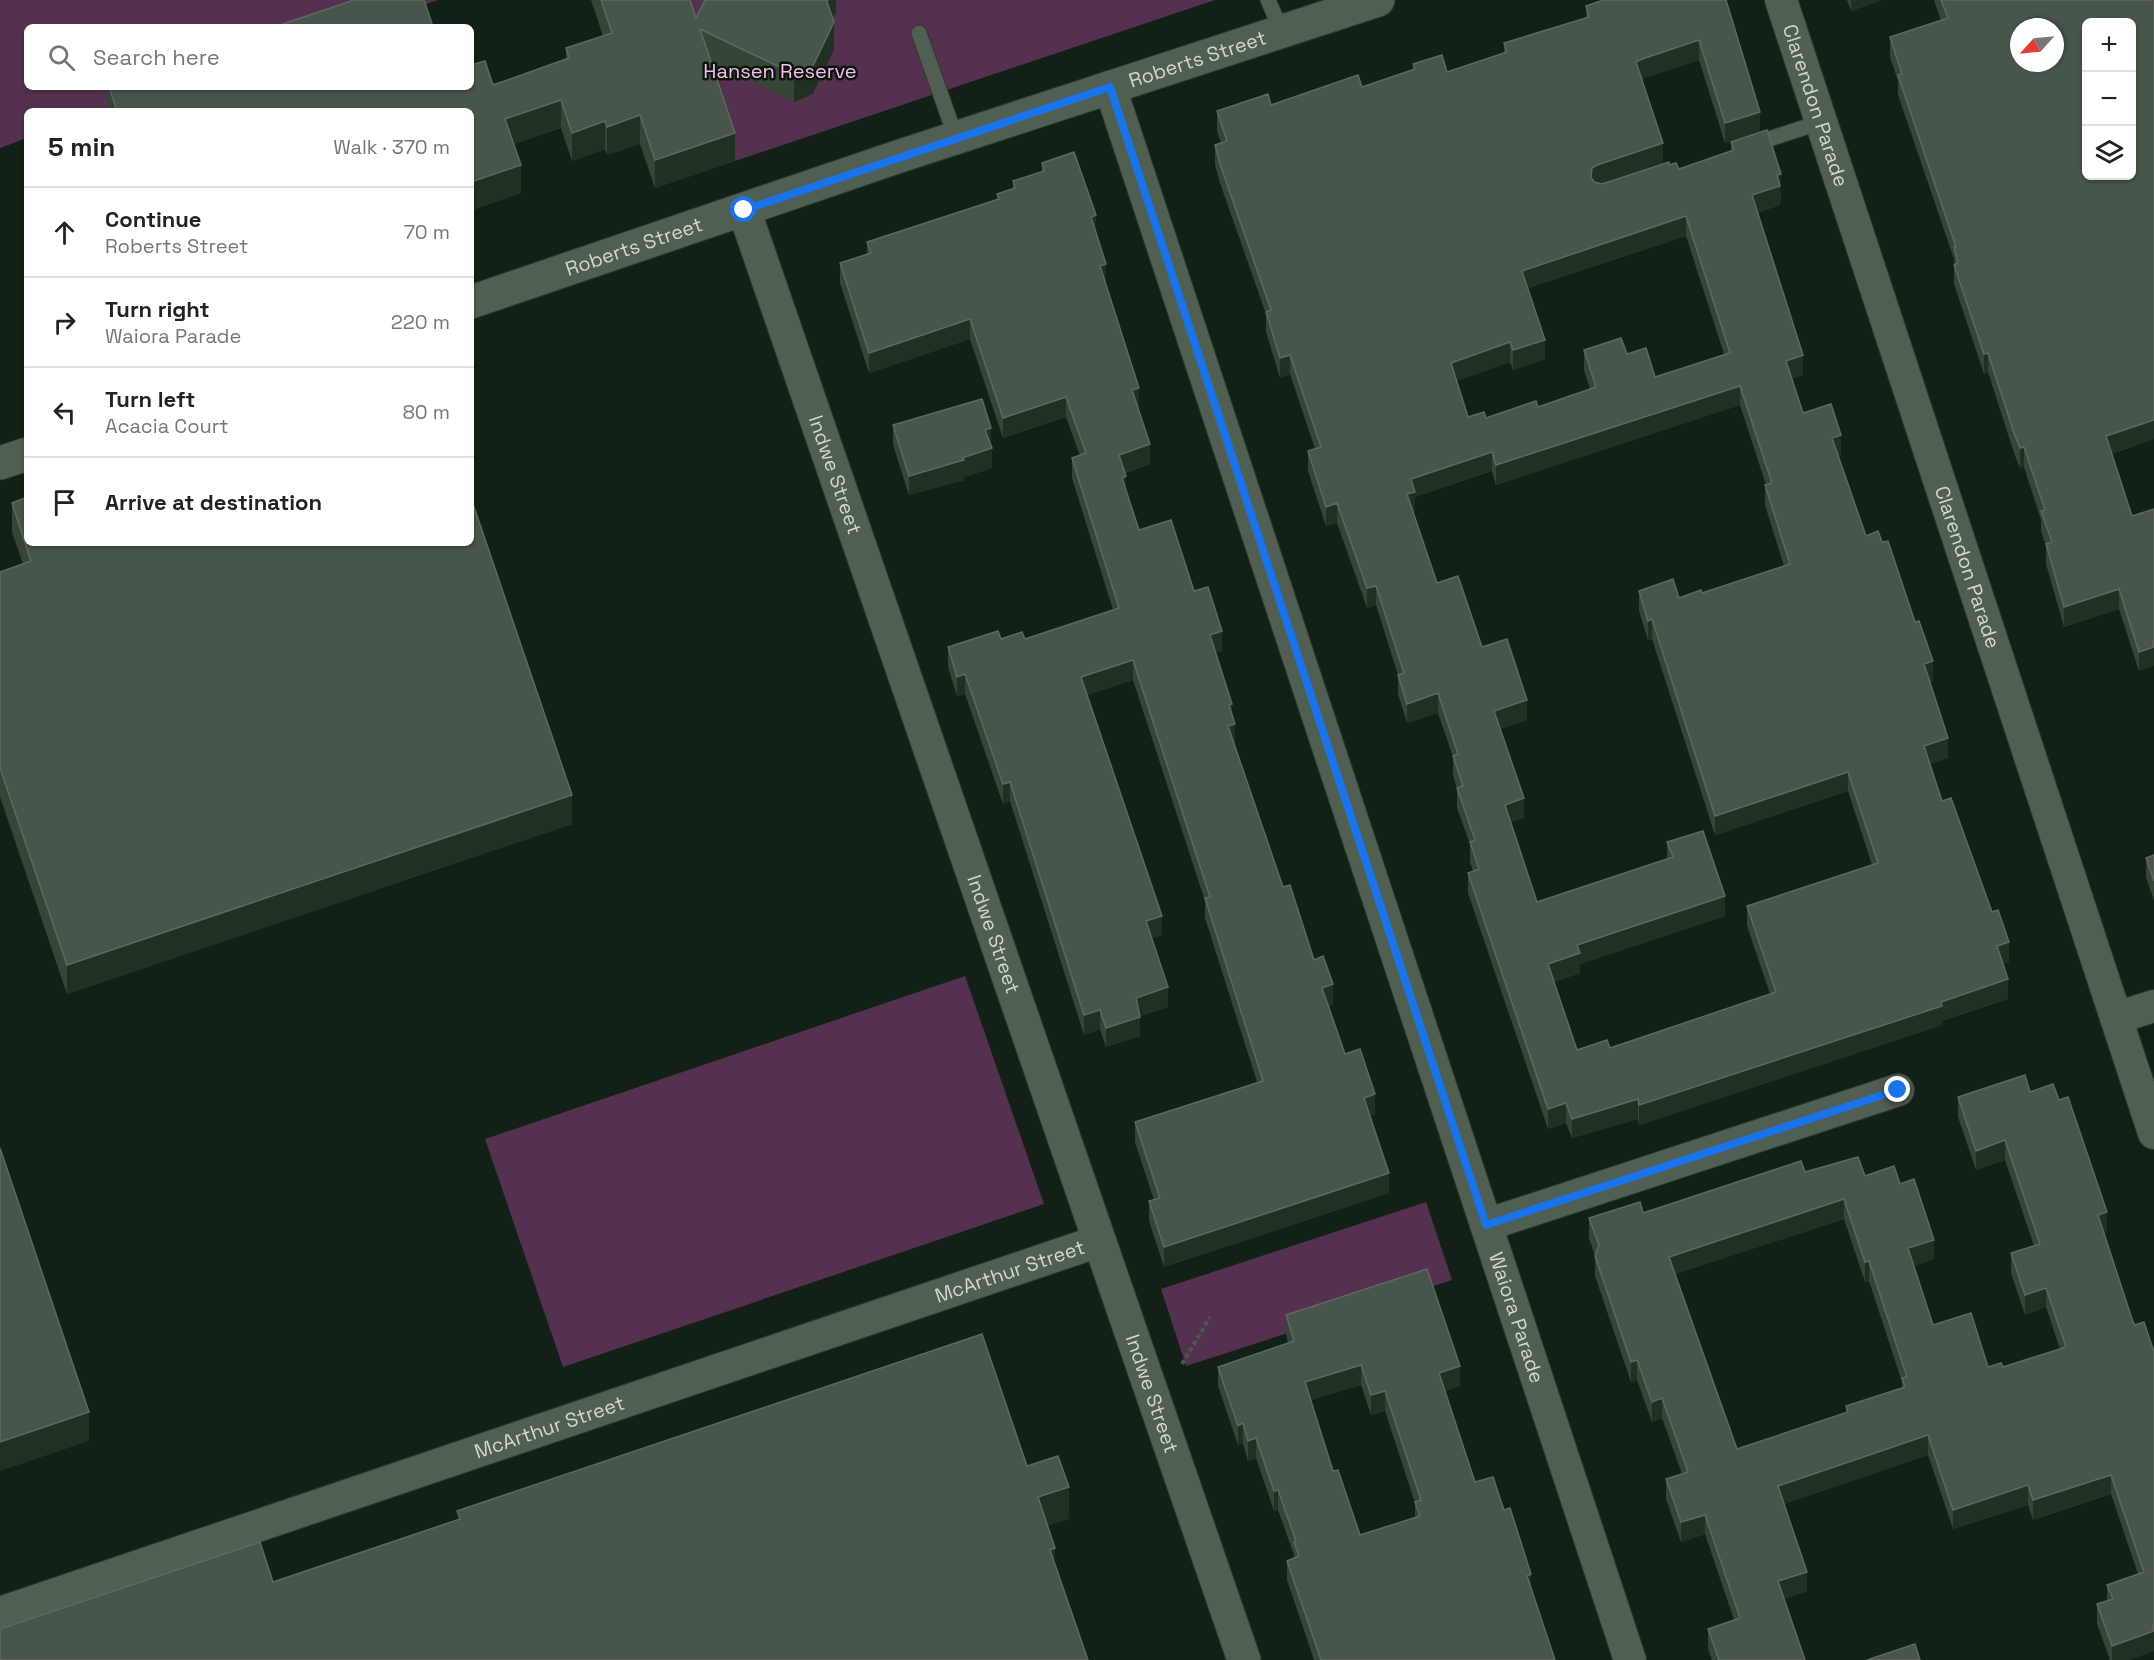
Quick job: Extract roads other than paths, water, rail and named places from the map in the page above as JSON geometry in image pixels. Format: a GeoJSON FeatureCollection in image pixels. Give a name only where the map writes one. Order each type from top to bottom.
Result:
{"type":"FeatureCollection","features":[{"type":"Feature","properties":{"kind":"street","name":"Roberts Street"},"geometry":{"type":"LineString","coordinates":[[474,301],[1110,87],[1378,0]]}},
{"type":"Feature","properties":{"kind":"street","name":"Clarendon Parade"},"geometry":{"type":"LineString","coordinates":[[1781,0],[2154,1133]]}},
{"type":"Feature","properties":{"kind":"street","name":"Waiora Parade"},"geometry":{"type":"LineString","coordinates":[[1110,87],[1630,1660]]}},
{"type":"Feature","properties":{"kind":"street","name":"Indwe Street"},"geometry":{"type":"LineString","coordinates":[[744,210],[1244,1660]]}},
{"type":"Feature","properties":{"kind":"street"},"geometry":{"type":"LineString","coordinates":[[0,463],[24,455]]}},
{"type":"Feature","properties":{"kind":"street"},"geometry":{"type":"LineString","coordinates":[[2116,1018],[2154,1006]]}},
{"type":"Feature","properties":{"kind":"street"},"geometry":{"type":"LineString","coordinates":[[1486,1225],[1898,1090]]}},
{"type":"Feature","properties":{"kind":"street","name":"McArthur Street"},"geometry":{"type":"LineString","coordinates":[[0,1613],[1099,1241]]}},
{"type":"Feature","properties":{"kind":"lane"},"geometry":{"type":"LineString","coordinates":[[1268,0],[1282,32]]}},
{"type":"Feature","properties":{"kind":"lane"},"geometry":{"type":"LineString","coordinates":[[919,33],[957,138]]}},
{"type":"Feature","properties":{"kind":"lane"},"geometry":{"type":"LineString","coordinates":[[1735,150],[1821,122]]}},
{"type":"Feature","properties":{"kind":"park label","name":"Hansen Reserve"},"geometry":{"type":"Point","coordinates":[780,71]}}]}
